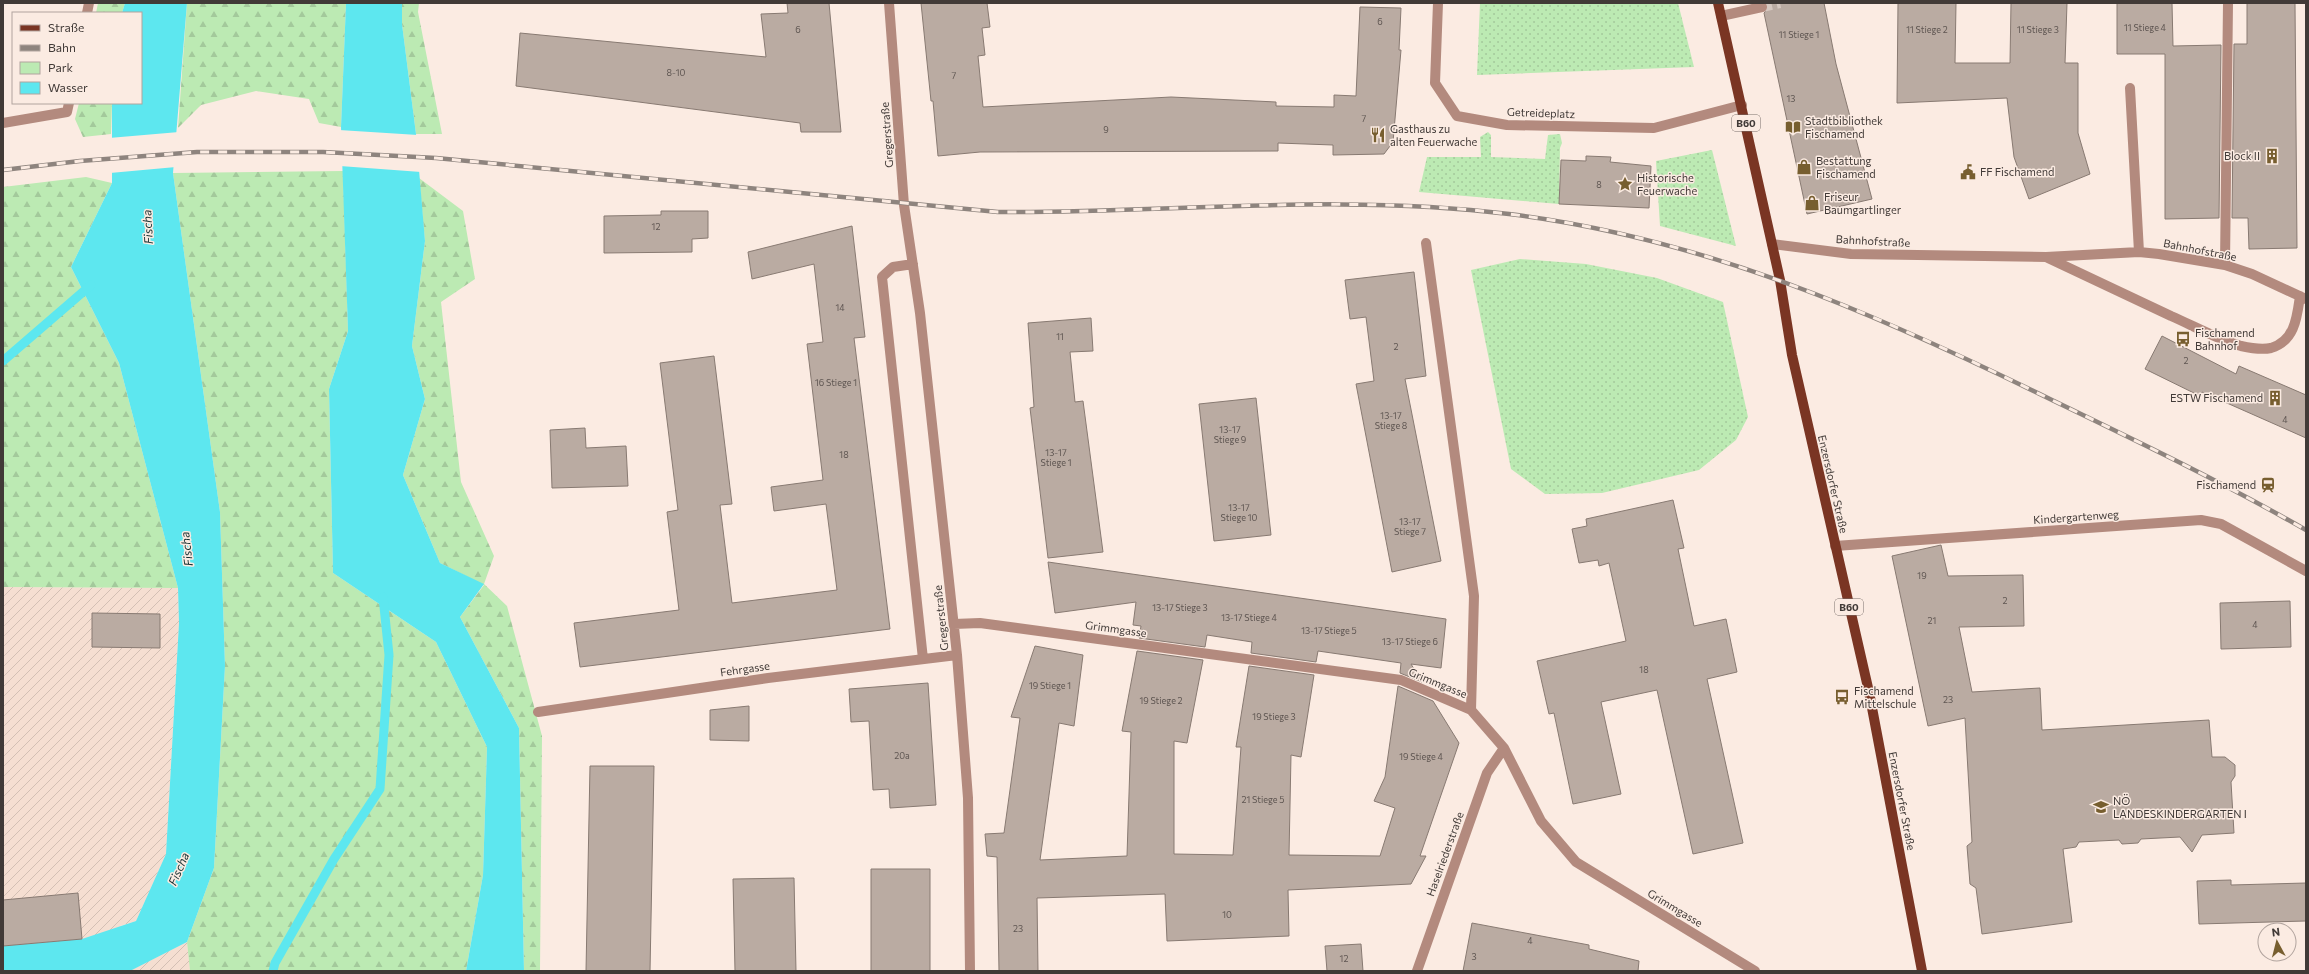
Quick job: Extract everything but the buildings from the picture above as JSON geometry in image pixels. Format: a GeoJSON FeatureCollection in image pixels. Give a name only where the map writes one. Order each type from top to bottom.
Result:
{"type":"FeatureCollection","features":[{"type":"Feature","properties":{"kind":"main road","name":"Enzersdorfer Straße"},"geometry":{"type":"LineString","coordinates":[[1718,3],[1780,280],[1792,355],[1869,692],[1922,971]]}},
{"type":"Feature","properties":{"kind":"street","name":"Gregerstraße"},"geometry":{"type":"LineString","coordinates":[[889,3],[904,205],[913,264],[957,655],[968,798],[970,971]]}},
{"type":"Feature","properties":{"kind":"street","name":"Getreideplatz"},"geometry":{"type":"LineString","coordinates":[[1438,3],[1435,83],[1457,116],[1506,125],[1654,128],[1742,105]]}},
{"type":"Feature","properties":{"kind":"street"},"geometry":{"type":"LineString","coordinates":[[2225,264],[2228,3]]}},
{"type":"Feature","properties":{"kind":"street"},"geometry":{"type":"LineString","coordinates":[[1721,16],[1762,7]]}},
{"type":"Feature","properties":{"kind":"street"},"geometry":{"type":"LineString","coordinates":[[2130,88],[2140,252]]}},
{"type":"Feature","properties":{"kind":"street"},"geometry":{"type":"LineString","coordinates":[[3,123],[67,112],[69,104]]}},
{"type":"Feature","properties":{"kind":"street"},"geometry":{"type":"LineString","coordinates":[[1426,243],[1474,596],[1471,710]]}},
{"type":"Feature","properties":{"kind":"street","name":"Bahnhofstraße"},"geometry":{"type":"LineString","coordinates":[[1772,244],[1851,254],[2046,257],[2140,252],[2225,264],[2252,274],[2303,298],[2295,326],[2289,335],[2280,344],[2270,348],[2258,349],[2241,346],[2192,325],[2046,257]]}},
{"type":"Feature","properties":{"kind":"street","name":"Gregerstraße"},"geometry":{"type":"LineString","coordinates":[[913,264],[893,267],[882,277],[923,659]]}},
{"type":"Feature","properties":{"kind":"street","name":"Kindergartenweg"},"geometry":{"type":"LineString","coordinates":[[1835,546],[2201,520],[2221,524],[2306,571]]}},
{"type":"Feature","properties":{"kind":"street","name":"Grimmgasse"},"geometry":{"type":"LineString","coordinates":[[954,624],[980,623],[1401,680],[1471,710],[1504,748],[1541,821],[1576,862],[1755,971]]}},
{"type":"Feature","properties":{"kind":"street","name":"Fehrgasse"},"geometry":{"type":"LineString","coordinates":[[538,712],[768,678],[957,655]]}},
{"type":"Feature","properties":{"kind":"street","name":"Haselriederstraße"},"geometry":{"type":"LineString","coordinates":[[1417,971],[1487,773],[1504,748]]}},
{"type":"Feature","properties":{"kind":"shaded area"},"geometry":{"type":"Polygon","coordinates":[[[3,587],[178,588],[179,623],[166,854],[136,921],[120,926],[131,970],[187,942],[190,971],[3,971],[3,587]]]}},
{"type":"Feature","properties":{"kind":"green space"},"geometry":{"type":"Polygon","coordinates":[[[98,3],[125,3],[122,12],[96,12],[98,3]]]}},
{"type":"Feature","properties":{"kind":"green space"},"geometry":{"type":"Polygon","coordinates":[[[187,3],[346,3],[341,127],[319,123],[309,99],[256,91],[201,105],[178,128],[187,3]]]}},
{"type":"Feature","properties":{"kind":"green space"},"geometry":{"type":"Polygon","coordinates":[[[402,3],[419,3],[418,12],[442,134],[416,134],[402,24],[402,3]]]}},
{"type":"Feature","properties":{"kind":"green space"},"geometry":{"type":"Polygon","coordinates":[[[1480,3],[1678,3],[1694,67],[1477,75],[1480,3]]]}},
{"type":"Feature","properties":{"kind":"green space"},"geometry":{"type":"Polygon","coordinates":[[[79,104],[112,104],[111,134],[83,137],[75,119],[79,104]]]}},
{"type":"Feature","properties":{"kind":"green space"},"geometry":{"type":"Polygon","coordinates":[[[1488,132],[1491,135],[1491,157],[1545,159],[1548,135],[1560,134],[1562,143],[1560,148],[1559,204],[1419,192],[1427,157],[1481,157],[1480,137],[1488,132]]]}},
{"type":"Feature","properties":{"kind":"green space"},"geometry":{"type":"Polygon","coordinates":[[[1712,150],[1736,246],[1660,226],[1656,161],[1712,150]]]}},
{"type":"Feature","properties":{"kind":"green space"},"geometry":{"type":"Polygon","coordinates":[[[343,171],[348,331],[329,389],[333,573],[436,642],[487,747],[483,875],[466,971],[190,971],[187,942],[214,868],[225,666],[220,512],[173,173],[343,171]]]}},
{"type":"Feature","properties":{"kind":"green space"},"geometry":{"type":"Polygon","coordinates":[[[86,177],[112,183],[71,267],[119,363],[178,588],[3,587],[3,187],[86,177]]]}},
{"type":"Feature","properties":{"kind":"green space"},"geometry":{"type":"Polygon","coordinates":[[[419,178],[463,211],[475,279],[441,302],[461,482],[494,556],[484,584],[507,606],[542,736],[540,971],[524,971],[519,728],[460,617],[484,585],[440,563],[403,475],[425,399],[412,346],[425,241],[419,178]]]}},
{"type":"Feature","properties":{"kind":"green space"},"geometry":{"type":"Polygon","coordinates":[[[1520,259],[1586,264],[1657,278],[1723,302],[1748,417],[1736,440],[1699,470],[1602,493],[1545,494],[1511,469],[1471,270],[1520,259]]]}},
{"type":"Feature","properties":{"kind":"water","name":"Fischa"},"geometry":{"type":"Polygon","coordinates":[[[125,3],[187,3],[173,173],[220,512],[225,666],[214,868],[187,942],[130,971],[3,971],[3,946],[82,939],[136,921],[166,854],[179,623],[178,588],[119,363],[71,267],[112,183],[112,104],[142,104],[142,12],[122,12],[125,3]]]}},
{"type":"Feature","properties":{"kind":"water"},"geometry":{"type":"Polygon","coordinates":[[[346,3],[402,3],[402,24],[416,134],[425,241],[412,346],[425,399],[403,475],[440,563],[484,584],[460,617],[519,728],[524,971],[466,971],[483,875],[487,747],[436,642],[333,573],[329,389],[348,331],[341,127],[346,3]]]}},
{"type":"Feature","properties":{"kind":"pier"},"geometry":{"type":"Polygon","coordinates":[[[339,130],[418,135],[421,172],[340,166],[339,130]]]}},
{"type":"Feature","properties":{"kind":"pier"},"geometry":{"type":"Polygon","coordinates":[[[179,132],[176,167],[110,173],[109,138],[179,132]]]}},
{"type":"Feature","properties":{"kind":"waterway"},"geometry":{"type":"LineString","coordinates":[[3,361],[91,285]]}},
{"type":"Feature","properties":{"kind":"waterway"},"geometry":{"type":"LineString","coordinates":[[273,971],[275,963],[334,859],[380,789],[389,655],[383,597]]}},
{"type":"Feature","properties":{"kind":"tunnel"},"geometry":{"type":"LineString","coordinates":[[1762,7],[1780,3]]}},
{"type":"Feature","properties":{"kind":"railway"},"geometry":{"type":"LineString","coordinates":[[3,170],[80,161],[197,152],[323,152],[436,158],[998,212],[1062,212],[1318,204],[1382,205],[1445,208],[1509,214],[1582,225],[1652,241],[1721,261],[1789,284],[1856,310],[1988,369],[2118,432],[2213,479],[2306,530]]}},
{"type":"Feature","properties":{"kind":"place","name":"Stadtbibliothek Fischamend"},"geometry":{"type":"Point","coordinates":[1793,127]}},
{"type":"Feature","properties":{"kind":"place","name":"Gasthaus zu alten Feuerwache"},"geometry":{"type":"Point","coordinates":[1378,135]}},
{"type":"Feature","properties":{"kind":"place","name":"Block II"},"geometry":{"type":"Point","coordinates":[2272,156]}},
{"type":"Feature","properties":{"kind":"place","name":"Bestattung Fischamend"},"geometry":{"type":"Point","coordinates":[1804,167]}},
{"type":"Feature","properties":{"kind":"place","name":"FF Fischamend"},"geometry":{"type":"Point","coordinates":[1968,172]}},
{"type":"Feature","properties":{"kind":"place","name":"Historische Feuerwache"},"geometry":{"type":"Point","coordinates":[1625,184]}},
{"type":"Feature","properties":{"kind":"place","name":"Friseur Baumgartlinger"},"geometry":{"type":"Point","coordinates":[1812,203]}},
{"type":"Feature","properties":{"kind":"place","name":"Fischamend Bahnhof"},"geometry":{"type":"Point","coordinates":[2183,339]}},
{"type":"Feature","properties":{"kind":"place","name":"ESTW Fischamend"},"geometry":{"type":"Point","coordinates":[2275,398]}},
{"type":"Feature","properties":{"kind":"place","name":"Fischamend"},"geometry":{"type":"Point","coordinates":[2268,485]}},
{"type":"Feature","properties":{"kind":"place","name":"Fischamend Mittelschule"},"geometry":{"type":"Point","coordinates":[1842,697]}},
{"type":"Feature","properties":{"kind":"place","name":"NÖ LANDESKINDERGARTEN I"},"geometry":{"type":"Point","coordinates":[2101,807]}}]}
